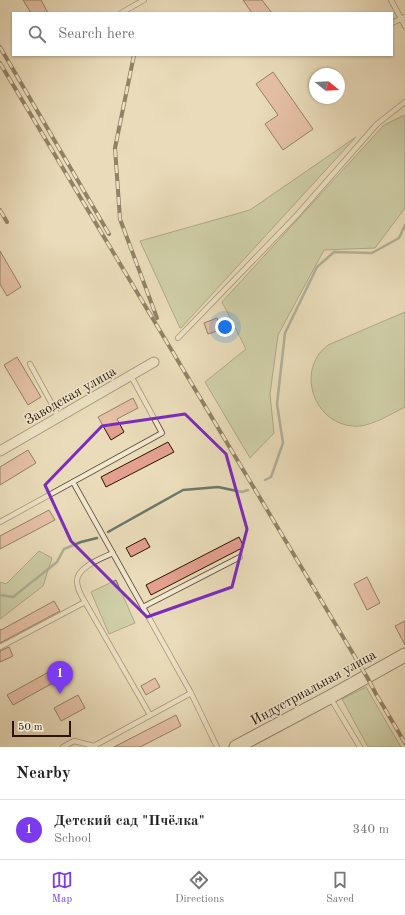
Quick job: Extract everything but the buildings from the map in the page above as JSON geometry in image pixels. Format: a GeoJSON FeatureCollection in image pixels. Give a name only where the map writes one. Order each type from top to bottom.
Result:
{"type":"FeatureCollection","features":[{"type":"Feature","properties":{"kind":"main road","name":"Индустриальная улица"},"geometry":{"type":"LineString","coordinates":[[236,747],[405,655]]}},
{"type":"Feature","properties":{"kind":"street","name":"Заводская улица"},"geometry":{"type":"LineString","coordinates":[[0,451],[154,362]]}},
{"type":"Feature","properties":{"kind":"lane"},"geometry":{"type":"LineString","coordinates":[[123,12],[144,0]]}},
{"type":"Feature","properties":{"kind":"lane"},"geometry":{"type":"LineString","coordinates":[[391,0],[403,18],[405,26]]}},
{"type":"Feature","properties":{"kind":"lane"},"geometry":{"type":"LineString","coordinates":[[393,23],[403,18]]}},
{"type":"Feature","properties":{"kind":"lane"},"geometry":{"type":"LineString","coordinates":[[178,338],[297,215],[377,124],[405,102]]}},
{"type":"Feature","properties":{"kind":"lane"},"geometry":{"type":"LineString","coordinates":[[30,364],[59,417]]}},
{"type":"Feature","properties":{"kind":"lane"},"geometry":{"type":"LineString","coordinates":[[0,522],[162,433],[131,376]]}},
{"type":"Feature","properties":{"kind":"lane"},"geometry":{"type":"LineString","coordinates":[[73,482],[191,693],[216,747]]}},
{"type":"Feature","properties":{"kind":"lane"},"geometry":{"type":"LineString","coordinates":[[112,553],[80,571],[77,579],[78,589],[84,602],[150,715]]}},
{"type":"Feature","properties":{"kind":"lane"},"geometry":{"type":"LineString","coordinates":[[143,608],[240,557]]}},
{"type":"Feature","properties":{"kind":"lane"},"geometry":{"type":"LineString","coordinates":[[0,647],[84,602]]}},
{"type":"Feature","properties":{"kind":"lane"},"geometry":{"type":"LineString","coordinates":[[63,747],[74,741],[94,746],[191,693]]}},
{"type":"Feature","properties":{"kind":"lane"},"geometry":{"type":"LineString","coordinates":[[330,697],[360,747]]}},
{"type":"Feature","properties":{"kind":"highlighted area"},"geometry":{"type":"Polygon","coordinates":[[[185,414],[226,454],[247,529],[232,587],[147,617],[71,541],[45,485],[102,426],[185,414]]]}},
{"type":"Feature","properties":{"kind":"green space"},"geometry":{"type":"Polygon","coordinates":[[[405,115],[405,208],[375,248],[324,250],[278,335],[270,394],[274,433],[250,458],[205,382],[246,349],[222,302],[384,125],[405,115]]]}},
{"type":"Feature","properties":{"kind":"green space"},"geometry":{"type":"Polygon","coordinates":[[[356,137],[180,328],[140,241],[250,210],[356,137]]]}},
{"type":"Feature","properties":{"kind":"green space"},"geometry":{"type":"Polygon","coordinates":[[[405,312],[405,407],[380,420],[366,425],[353,426],[341,423],[331,418],[322,410],[312,389],[311,377],[313,365],[319,354],[328,345],[405,312]]]}},
{"type":"Feature","properties":{"kind":"green space"},"geometry":{"type":"Polygon","coordinates":[[[39,551],[52,558],[43,586],[0,619],[0,582],[6,584],[39,551]]]}},
{"type":"Feature","properties":{"kind":"green space"},"geometry":{"type":"Polygon","coordinates":[[[116,580],[135,623],[109,634],[91,592],[116,580]]]}},
{"type":"Feature","properties":{"kind":"green space"},"geometry":{"type":"Polygon","coordinates":[[[366,687],[401,747],[368,747],[342,699],[366,687]]]}},
{"type":"Feature","properties":{"kind":"waterway"},"geometry":{"type":"LineString","coordinates":[[265,480],[271,477],[283,443],[277,404],[285,333],[317,267],[334,252],[372,253],[399,238],[405,225]]}},
{"type":"Feature","properties":{"kind":"waterway"},"geometry":{"type":"LineString","coordinates":[[108,532],[183,490],[218,487],[242,492],[248,490]]}},
{"type":"Feature","properties":{"kind":"waterway"},"geometry":{"type":"LineString","coordinates":[[0,595],[13,597],[57,562],[64,549],[81,542],[97,538]]}},
{"type":"Feature","properties":{"kind":"railway"},"geometry":{"type":"LineString","coordinates":[[0,47],[109,234]]}},
{"type":"Feature","properties":{"kind":"railway"},"geometry":{"type":"LineString","coordinates":[[134,56],[115,148],[120,219],[157,318]]}},
{"type":"Feature","properties":{"kind":"railway"},"geometry":{"type":"LineString","coordinates":[[0,63],[405,743]]}},
{"type":"Feature","properties":{"kind":"railway"},"geometry":{"type":"LineString","coordinates":[[0,210],[7,222]]}},
{"type":"Feature","properties":{"kind":"place","name":"Детский сад \"Пчёлка\""},"geometry":{"type":"Point","coordinates":[60,694]}}]}
